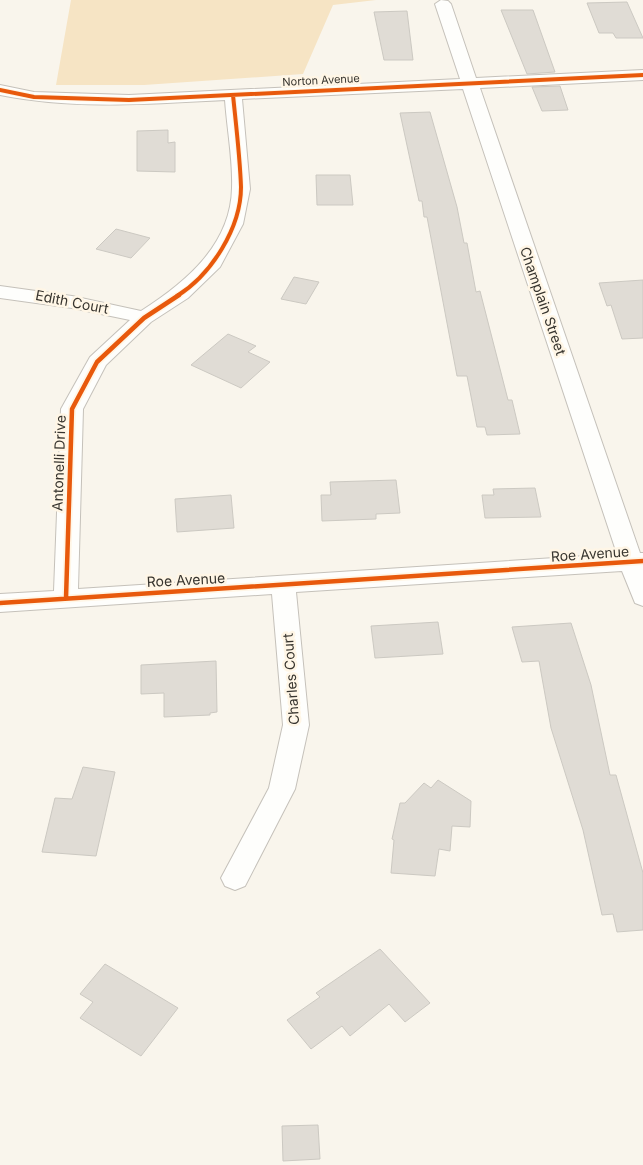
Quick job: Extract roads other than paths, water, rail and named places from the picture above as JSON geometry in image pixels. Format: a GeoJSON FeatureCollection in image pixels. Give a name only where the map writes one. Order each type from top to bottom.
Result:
{"type":"FeatureCollection","features":[{"type":"Feature","properties":{"kind":"street","name":"Champlain Street"},"geometry":{"type":"LineString","coordinates":[[443,4],[468,82],[637,562],[643,597]]}},
{"type":"Feature","properties":{"kind":"street","name":"Norton Avenue"},"geometry":{"type":"LineString","coordinates":[[0,90],[34,97],[73,100],[129,100],[468,82],[643,75]]}},
{"type":"Feature","properties":{"kind":"street","name":"Antonelli Drive"},"geometry":{"type":"LineString","coordinates":[[66,598],[72,409],[97,362],[144,318],[181,294],[213,262],[234,224],[241,189],[233,95]]}},
{"type":"Feature","properties":{"kind":"street","name":"Edith Court"},"geometry":{"type":"LineString","coordinates":[[0,292],[40,295],[101,306],[144,318]]}},
{"type":"Feature","properties":{"kind":"street","name":"Roe Avenue"},"geometry":{"type":"LineString","coordinates":[[0,603],[637,562]]}},
{"type":"Feature","properties":{"kind":"street","name":"Charles Court"},"geometry":{"type":"LineString","coordinates":[[235,878],[282,789],[296,726],[283,586]]}}]}
